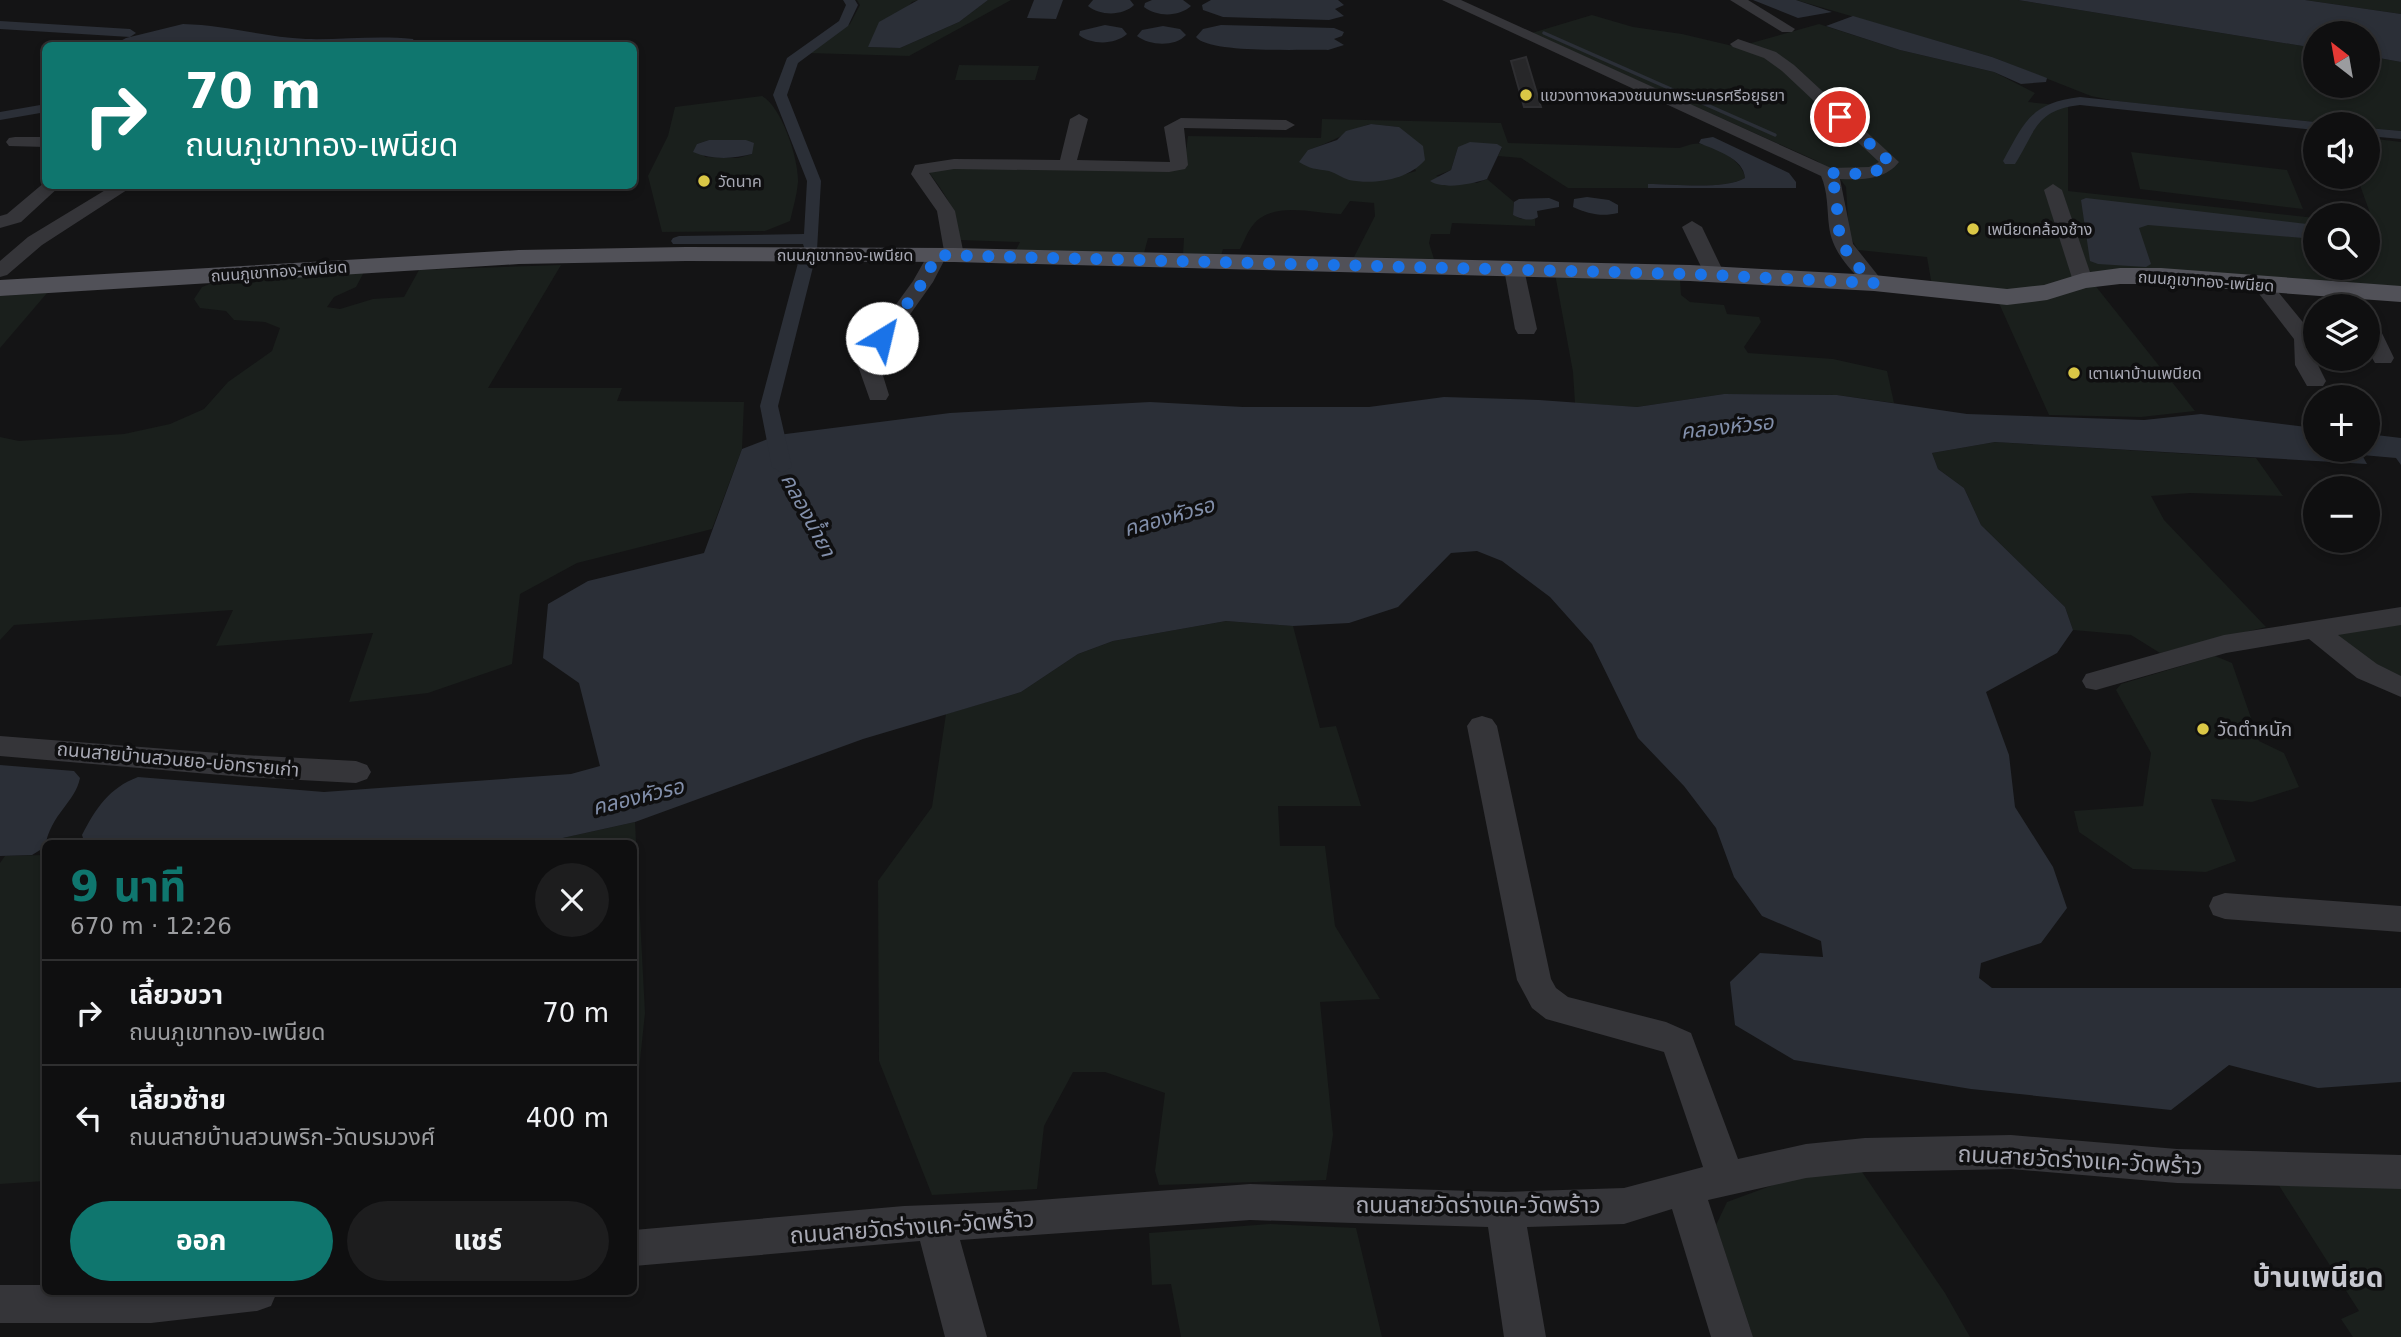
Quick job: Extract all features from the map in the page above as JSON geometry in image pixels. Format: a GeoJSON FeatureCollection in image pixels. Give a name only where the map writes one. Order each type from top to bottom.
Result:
{"type":"FeatureCollection","features":[{"type":"Feature","properties":{"kind":"main road","name":"ถนนภูเขาทอง-เพนียด"},"geometry":{"type":"LineString","coordinates":[[0,288],[519,257],[686,254],[946,255],[1715,275],[1874,283],[2007,297],[2047,292],[2083,281],[2120,276],[2161,276],[2263,285],[2319,294]]}},
{"type":"Feature","properties":{"kind":"main road","name":"ถนนภูเขาทอง-เพนียด"},"geometry":{"type":"LineString","coordinates":[[2380,296],[2401,294]]}},
{"type":"Feature","properties":{"kind":"street"},"geometry":{"type":"LineString","coordinates":[[1449,0],[1828,173],[1866,173],[1884,169],[1890,162],[1788,68],[1770,55],[1738,44],[1787,29],[1737,0]]}},
{"type":"Feature","properties":{"kind":"street"},"geometry":{"type":"LineString","coordinates":[[1067,166],[1079,119]]}},
{"type":"Feature","properties":{"kind":"street"},"geometry":{"type":"LineString","coordinates":[[878,395],[869,366],[871,354],[946,255],[950,217],[945,203],[920,174],[921,169],[954,164],[1179,165],[1173,127],[1181,123],[1286,125]]}},
{"type":"Feature","properties":{"kind":"street"},"geometry":{"type":"LineString","coordinates":[[0,155],[8,139],[42,142]]}},
{"type":"Feature","properties":{"kind":"street"},"geometry":{"type":"LineString","coordinates":[[1828,173],[1836,185],[1842,243],[1856,264],[1874,283]]}},
{"type":"Feature","properties":{"kind":"street"},"geometry":{"type":"LineString","coordinates":[[0,222],[14,218],[48,189]]}},
{"type":"Feature","properties":{"kind":"street"},"geometry":{"type":"LineString","coordinates":[[0,271],[60,224],[119,189]]}},
{"type":"Feature","properties":{"kind":"street"},"geometry":{"type":"LineString","coordinates":[[2053,190],[2083,281]]}},
{"type":"Feature","properties":{"kind":"street"},"geometry":{"type":"LineString","coordinates":[[1692,227],[1715,275]]}},
{"type":"Feature","properties":{"kind":"street"},"geometry":{"type":"LineString","coordinates":[[1514,269],[1526,329]]}},
{"type":"Feature","properties":{"kind":"street"},"geometry":{"type":"LineString","coordinates":[[2263,285],[2305,338],[2306,365],[2315,381]]}},
{"type":"Feature","properties":{"kind":"street"},"geometry":{"type":"LineString","coordinates":[[2380,352],[2383,358]]}},
{"type":"Feature","properties":{"kind":"street"},"geometry":{"type":"LineString","coordinates":[[2096,681],[2224,644],[2401,616]]}},
{"type":"Feature","properties":{"kind":"street"},"geometry":{"type":"LineString","coordinates":[[2312,628],[2367,671],[2401,688]]}},
{"type":"Feature","properties":{"kind":"street"},"geometry":{"type":"LineString","coordinates":[[1482,726],[1534,980],[1544,998],[1558,1009],[1666,1037],[1678,1043],[1727,1180]]}},
{"type":"Feature","properties":{"kind":"street","name":"ถนนสายบ้านสวนยอ-บ่อทรายเก่า"},"geometry":{"type":"LineString","coordinates":[[0,746],[244,766],[356,772]]}},
{"type":"Feature","properties":{"kind":"street"},"geometry":{"type":"LineString","coordinates":[[2225,906],[2401,919]]}},
{"type":"Feature","properties":{"kind":"street","name":"ถนนสายวัดร่างแค-วัดพร้าว"},"geometry":{"type":"LineString","coordinates":[[637,1248],[935,1222],[1013,1220],[1250,1202],[1505,1210],[1624,1206],[1685,1188],[1806,1161],[1865,1155],[2011,1152],[2177,1166],[2401,1172]]}},
{"type":"Feature","properties":{"kind":"street"},"geometry":{"type":"LineString","coordinates":[[1685,1188],[1732,1337]]}},
{"type":"Feature","properties":{"kind":"street"},"geometry":{"type":"LineString","coordinates":[[1505,1210],[1525,1337]]}},
{"type":"Feature","properties":{"kind":"street"},"geometry":{"type":"LineString","coordinates":[[935,1222],[966,1337]]}},
{"type":"Feature","properties":{"kind":"street"},"geometry":{"type":"LineString","coordinates":[[0,1304],[151,1304],[230,1295]]}},
{"type":"Feature","properties":{"kind":"shaded area"},"geometry":{"type":"Polygon","coordinates":[[[857,0],[918,0],[912,2],[868,47],[900,48],[959,22],[988,0],[1011,0],[909,56],[808,53],[850,24],[860,5],[857,0]]]}},
{"type":"Feature","properties":{"kind":"shaded area"},"geometry":{"type":"Polygon","coordinates":[[[1796,0],[2018,0],[2303,46],[2303,98],[2380,98],[2380,58],[2401,62],[2401,131],[2380,129],[2380,112],[2303,112],[2303,121],[2116,101],[2091,96],[1992,57],[1796,0]]]}},
{"type":"Feature","properties":{"kind":"shaded area"},"geometry":{"type":"Polygon","coordinates":[[[2305,0],[2401,0],[2401,14],[2305,0]]]}},
{"type":"Feature","properties":{"kind":"shaded area"},"geometry":{"type":"Polygon","coordinates":[[[1592,15],[1633,27],[1682,34],[1737,47],[1819,24],[1900,50],[1994,72],[2035,93],[2028,102],[2068,106],[2068,191],[2303,217],[2303,280],[2380,280],[2380,203],[2366,203],[2361,189],[2380,189],[2380,139],[2401,142],[2401,290],[2160,273],[2006,294],[1932,286],[1927,257],[1858,250],[1849,235],[1846,187],[1838,176],[1817,161],[1532,33],[1592,15]]]}},
{"type":"Feature","properties":{"kind":"shaded area"},"geometry":{"type":"Polygon","coordinates":[[[959,65],[1039,66],[1035,80],[955,80],[959,65]]]}},
{"type":"Feature","properties":{"kind":"shaded area"},"geometry":{"type":"Polygon","coordinates":[[[762,96],[769,102],[788,135],[798,172],[790,221],[765,231],[662,232],[648,176],[668,136],[675,107],[762,96]],[[709,140],[697,144],[705,157],[738,158],[752,154],[746,140],[709,140]]]}},
{"type":"Feature","properties":{"kind":"shaded area"},"geometry":{"type":"Polygon","coordinates":[[[1322,119],[1501,123],[1508,143],[1679,148],[1701,144],[1728,156],[1740,166],[1745,178],[1712,185],[1649,184],[1648,188],[1568,188],[1521,158],[1498,156],[1502,148],[1458,147],[1451,170],[1436,176],[1477,183],[1487,179],[1514,202],[1513,215],[1521,219],[1535,219],[1535,226],[1452,223],[1450,234],[1431,234],[1429,243],[1434,259],[1354,257],[1375,216],[1374,203],[1350,201],[1341,214],[1294,210],[1261,217],[1247,234],[1240,249],[1223,249],[1221,256],[1183,255],[1184,238],[1148,238],[1144,253],[1016,250],[1020,242],[959,240],[950,205],[930,174],[931,170],[939,168],[1184,167],[1188,136],[1321,138],[1322,119]],[[1370,124],[1308,150],[1334,172],[1346,178],[1358,181],[1383,180],[1416,171],[1399,127],[1370,124]]]}},
{"type":"Feature","properties":{"kind":"shaded area"},"geometry":{"type":"Polygon","coordinates":[[[2131,152],[2287,170],[2303,209],[2140,189],[2131,152]]]}},
{"type":"Feature","properties":{"kind":"shaded area"},"geometry":{"type":"Polygon","coordinates":[[[561,265],[488,388],[622,388],[617,401],[744,402],[742,449],[712,529],[577,563],[520,594],[512,664],[428,693],[349,702],[373,633],[216,646],[233,610],[14,625],[0,640],[0,437],[19,441],[124,434],[170,424],[204,409],[228,382],[272,351],[280,328],[265,322],[234,320],[226,311],[200,308],[194,299],[202,287],[215,282],[364,272],[356,287],[334,297],[327,307],[340,309],[373,299],[404,297],[419,270],[561,265]]]}},
{"type":"Feature","properties":{"kind":"shaded area"},"geometry":{"type":"Polygon","coordinates":[[[1555,274],[1680,280],[1681,295],[1690,302],[1724,305],[1727,314],[1759,317],[1761,322],[1744,347],[1748,353],[1833,359],[1887,371],[1894,403],[1837,395],[1724,394],[1637,407],[1575,403],[1573,372],[1555,274]]]}},
{"type":"Feature","properties":{"kind":"shaded area"},"geometry":{"type":"Polygon","coordinates":[[[2094,284],[2195,411],[2141,417],[2049,415],[1998,301],[2094,284]]]}},
{"type":"Feature","properties":{"kind":"shaded area"},"geometry":{"type":"Polygon","coordinates":[[[47,293],[0,348],[0,296],[47,293]]]}},
{"type":"Feature","properties":{"kind":"shaded area"},"geometry":{"type":"Polygon","coordinates":[[[1995,442],[2256,458],[2283,496],[2190,493],[2151,496],[2164,520],[2266,627],[2160,653],[2131,635],[2073,630],[2065,607],[1981,525],[1964,488],[1938,469],[1932,453],[1995,442]]]}},
{"type":"Feature","properties":{"kind":"shaded area"},"geometry":{"type":"Polygon","coordinates":[[[1226,621],[1293,626],[1320,728],[1336,726],[1361,806],[1278,806],[1280,846],[1325,846],[1335,926],[1380,999],[1320,1002],[1333,1135],[1326,1180],[1159,1185],[1155,1171],[1165,1093],[1105,1072],[1073,1072],[1044,1126],[1037,1189],[932,1195],[879,1061],[878,881],[932,807],[946,714],[1021,692],[1078,654],[1113,641],[1226,621]]]}},
{"type":"Feature","properties":{"kind":"shaded area"},"geometry":{"type":"Polygon","coordinates":[[[2401,624],[2401,677],[2372,664],[2333,636],[2336,632],[2401,624]]]}},
{"type":"Feature","properties":{"kind":"shaded area"},"geometry":{"type":"Polygon","coordinates":[[[2215,656],[2232,663],[2259,741],[2284,753],[2299,787],[2252,802],[2211,799],[2236,861],[2206,872],[2133,869],[2079,832],[2074,811],[2143,806],[2151,753],[2116,690],[2121,684],[2215,656]]]}},
{"type":"Feature","properties":{"kind":"shaded area"},"geometry":{"type":"Polygon","coordinates":[[[635,822],[636,840],[554,840],[635,822]]]}},
{"type":"Feature","properties":{"kind":"shaded area"},"geometry":{"type":"Polygon","coordinates":[[[42,855],[42,1181],[0,1184],[0,863],[5,856],[42,855]]]}},
{"type":"Feature","properties":{"kind":"shaded area"},"geometry":{"type":"Polygon","coordinates":[[[637,860],[645,1013],[637,1089],[637,860]]]}},
{"type":"Feature","properties":{"kind":"shaded area"},"geometry":{"type":"Polygon","coordinates":[[[1817,1169],[1860,1169],[1945,1293],[1970,1337],[1753,1337],[1716,1225],[1727,1202],[1817,1169]]]}},
{"type":"Feature","properties":{"kind":"shaded area"},"geometry":{"type":"Polygon","coordinates":[[[2278,1184],[2401,1188],[2401,1337],[2353,1337],[2341,1319],[2359,1311],[2278,1184]]]}},
{"type":"Feature","properties":{"kind":"shaded area"},"geometry":{"type":"Polygon","coordinates":[[[1270,1224],[1356,1228],[1382,1337],[1181,1337],[1171,1284],[1152,1285],[1149,1233],[1270,1224]]]}},
{"type":"Feature","properties":{"kind":"water"},"geometry":{"type":"Polygon","coordinates":[[[918,0],[988,0],[959,22],[900,48],[868,47],[879,22],[918,0]]]}},
{"type":"Feature","properties":{"kind":"water"},"geometry":{"type":"Polygon","coordinates":[[[1034,0],[1063,0],[1056,19],[1027,18],[1034,0]]]}},
{"type":"Feature","properties":{"kind":"water"},"geometry":{"type":"Polygon","coordinates":[[[1093,0],[1130,0],[1134,5],[1118,13],[1105,13],[1088,6],[1093,0]]]}},
{"type":"Feature","properties":{"kind":"water"},"geometry":{"type":"Polygon","coordinates":[[[1152,0],[1183,0],[1191,6],[1174,14],[1161,14],[1144,7],[1145,3],[1152,0]]]}},
{"type":"Feature","properties":{"kind":"water"},"geometry":{"type":"Polygon","coordinates":[[[1211,0],[1338,0],[1344,5],[1335,9],[1344,16],[1329,20],[1223,17],[1203,10],[1202,5],[1211,0]]]}},
{"type":"Feature","properties":{"kind":"water"},"geometry":{"type":"Polygon","coordinates":[[[1753,0],[1796,0],[1832,12],[1798,18],[1753,0]]]}},
{"type":"Feature","properties":{"kind":"water"},"geometry":{"type":"Polygon","coordinates":[[[2018,0],[2305,0],[2401,14],[2401,62],[2380,58],[2380,21],[2303,21],[2303,46],[2018,0]]]}},
{"type":"Feature","properties":{"kind":"water"},"geometry":{"type":"Polygon","coordinates":[[[1853,16],[1992,57],[2047,78],[2046,82],[2021,84],[1994,72],[1900,50],[1826,26],[1853,16]]]}},
{"type":"Feature","properties":{"kind":"water"},"geometry":{"type":"Polygon","coordinates":[[[183,24],[290,38],[400,38],[413,39],[414,42],[119,42],[183,24]]]}},
{"type":"Feature","properties":{"kind":"water"},"geometry":{"type":"Polygon","coordinates":[[[1105,25],[1122,28],[1127,34],[1116,40],[1103,42],[1090,41],[1079,35],[1080,31],[1105,25]]]}},
{"type":"Feature","properties":{"kind":"water"},"geometry":{"type":"Polygon","coordinates":[[[1221,25],[1334,28],[1344,32],[1342,36],[1334,39],[1344,45],[1328,50],[1258,50],[1219,46],[1196,37],[1203,29],[1221,25]]]}},
{"type":"Feature","properties":{"kind":"water"},"geometry":{"type":"Polygon","coordinates":[[[1163,26],[1180,29],[1186,35],[1176,42],[1162,44],[1137,36],[1142,30],[1163,26]]]}},
{"type":"Feature","properties":{"kind":"water"},"geometry":{"type":"Polygon","coordinates":[[[1371,124],[1399,127],[1423,146],[1425,160],[1418,167],[1400,176],[1369,182],[1349,180],[1299,162],[1308,150],[1337,140],[1346,131],[1371,124]]]}},
{"type":"Feature","properties":{"kind":"water"},"geometry":{"type":"Polygon","coordinates":[[[1713,137],[1789,173],[1796,182],[1796,188],[1648,188],[1648,184],[1712,185],[1745,178],[1740,165],[1734,160],[1699,143],[1701,139],[1713,137]]]}},
{"type":"Feature","properties":{"kind":"water"},"geometry":{"type":"Polygon","coordinates":[[[709,140],[746,140],[754,143],[752,154],[722,158],[693,152],[697,144],[709,140]]]}},
{"type":"Feature","properties":{"kind":"water"},"geometry":{"type":"Polygon","coordinates":[[[1470,142],[1497,144],[1502,147],[1487,179],[1450,186],[1430,181],[1451,170],[1458,147],[1470,142]]]}},
{"type":"Feature","properties":{"kind":"water"},"geometry":{"type":"Polygon","coordinates":[[[1587,197],[1609,200],[1618,205],[1618,213],[1595,214],[1573,207],[1574,199],[1587,197]]]}},
{"type":"Feature","properties":{"kind":"water"},"geometry":{"type":"Polygon","coordinates":[[[1549,198],[1559,202],[1559,207],[1537,211],[1538,217],[1532,219],[1513,215],[1514,202],[1519,199],[1549,198]]]}},
{"type":"Feature","properties":{"kind":"water"},"geometry":{"type":"Polygon","coordinates":[[[2086,198],[2303,224],[2303,238],[2148,225],[2139,228],[2151,264],[2146,267],[2098,264],[2090,261],[2081,200],[2086,198]]]}},
{"type":"Feature","properties":{"kind":"water","name":"คลองหัวรอ"},"geometry":{"type":"Polygon","coordinates":[[[1724,394],[1837,395],[1967,414],[2144,420],[2201,414],[2303,427],[2303,460],[1995,442],[1932,453],[1938,469],[1964,488],[1981,525],[2065,607],[2073,630],[2057,653],[1986,692],[2009,755],[2015,807],[2053,867],[2067,908],[2041,943],[1981,963],[1979,978],[1992,988],[2401,988],[2401,1082],[2318,1088],[2229,1065],[2171,1110],[1971,1089],[1794,1060],[1735,1025],[1730,982],[1760,953],[1823,957],[1821,941],[1762,916],[1734,877],[1716,828],[1684,786],[1638,738],[1592,644],[1550,597],[1502,561],[1477,551],[1451,553],[1398,607],[1349,623],[1293,626],[1226,621],[1113,641],[1078,654],[1021,692],[863,739],[635,822],[554,840],[84,840],[82,835],[104,800],[119,787],[138,777],[324,792],[571,774],[600,766],[579,683],[543,658],[548,604],[588,581],[704,553],[742,449],[778,435],[950,413],[1150,402],[1243,407],[1369,407],[1444,397],[1637,407],[1724,394]]]}},
{"type":"Feature","properties":{"kind":"water"},"geometry":{"type":"Polygon","coordinates":[[[2380,435],[2401,438],[2401,465],[2396,458],[2380,457],[2380,435]]]}},
{"type":"Feature","properties":{"kind":"water"},"geometry":{"type":"Polygon","coordinates":[[[2333,462],[2366,462],[2367,464],[2333,462]]]}},
{"type":"Feature","properties":{"kind":"water"},"geometry":{"type":"Polygon","coordinates":[[[0,765],[74,771],[80,778],[77,787],[52,825],[47,840],[42,840],[42,849],[32,855],[0,856],[0,765]]]}},
{"type":"Feature","properties":{"kind":"building"},"geometry":{"type":"Polygon","coordinates":[[[1526,57],[1541,107],[1524,107],[1511,61],[1526,57]]]}},
{"type":"Feature","properties":{"kind":"waterway","name":"คลองน้ำยา"},"geometry":{"type":"LineString","coordinates":[[811,247],[814,181],[780,95],[792,61],[844,23],[852,5],[849,0]]}},
{"type":"Feature","properties":{"kind":"waterway"},"geometry":{"type":"LineString","coordinates":[[0,25],[130,33]]}},
{"type":"Feature","properties":{"kind":"waterway"},"geometry":{"type":"LineString","coordinates":[[1544,33],[1775,135]]}},
{"type":"Feature","properties":{"kind":"waterway"},"geometry":{"type":"LineString","coordinates":[[2010,161],[2029,126],[2042,111],[2051,106],[2080,101],[2303,125]]}},
{"type":"Feature","properties":{"kind":"waterway"},"geometry":{"type":"LineString","coordinates":[[0,116],[42,109]]}},
{"type":"Feature","properties":{"kind":"waterway"},"geometry":{"type":"LineString","coordinates":[[2380,133],[2401,135]]}},
{"type":"Feature","properties":{"kind":"waterway"},"geometry":{"type":"LineString","coordinates":[[679,241],[811,239]]}},
{"type":"Feature","properties":{"kind":"waterway","name":"คลองน้ำยา"},"geometry":{"type":"LineString","coordinates":[[782,467],[769,406],[806,263]]}},
{"type":"Feature","properties":{"kind":"place","name":"แขวงทางหลวงชนบทพระนครศรีอยุธยา"},"geometry":{"type":"Point","coordinates":[1526,95]}},
{"type":"Feature","properties":{"kind":"place","name":"วัดนาค"},"geometry":{"type":"Point","coordinates":[704,181]}},
{"type":"Feature","properties":{"kind":"place","name":"เพนียดคล้องช้าง"},"geometry":{"type":"Point","coordinates":[1973,229]}},
{"type":"Feature","properties":{"kind":"place","name":"เตาเผาบ้านเพนียด"},"geometry":{"type":"Point","coordinates":[2074,373]}},
{"type":"Feature","properties":{"kind":"place","name":"วัดตำหนัก"},"geometry":{"type":"Point","coordinates":[2203,729]}},
{"type":"Feature","properties":{"kind":"district","name":"บ้านเพนียด"},"geometry":{"type":"Point","coordinates":[2318,1277]}},
{"type":"Feature","properties":{"kind":"route"},"geometry":{"type":"LineString","coordinates":[[882,338],[923,282],[937,255],[1690,274],[1874,283],[1856,264],[1842,243],[1836,185],[1828,173],[1866,173],[1884,169],[1890,162],[1840,117]]}}]}
